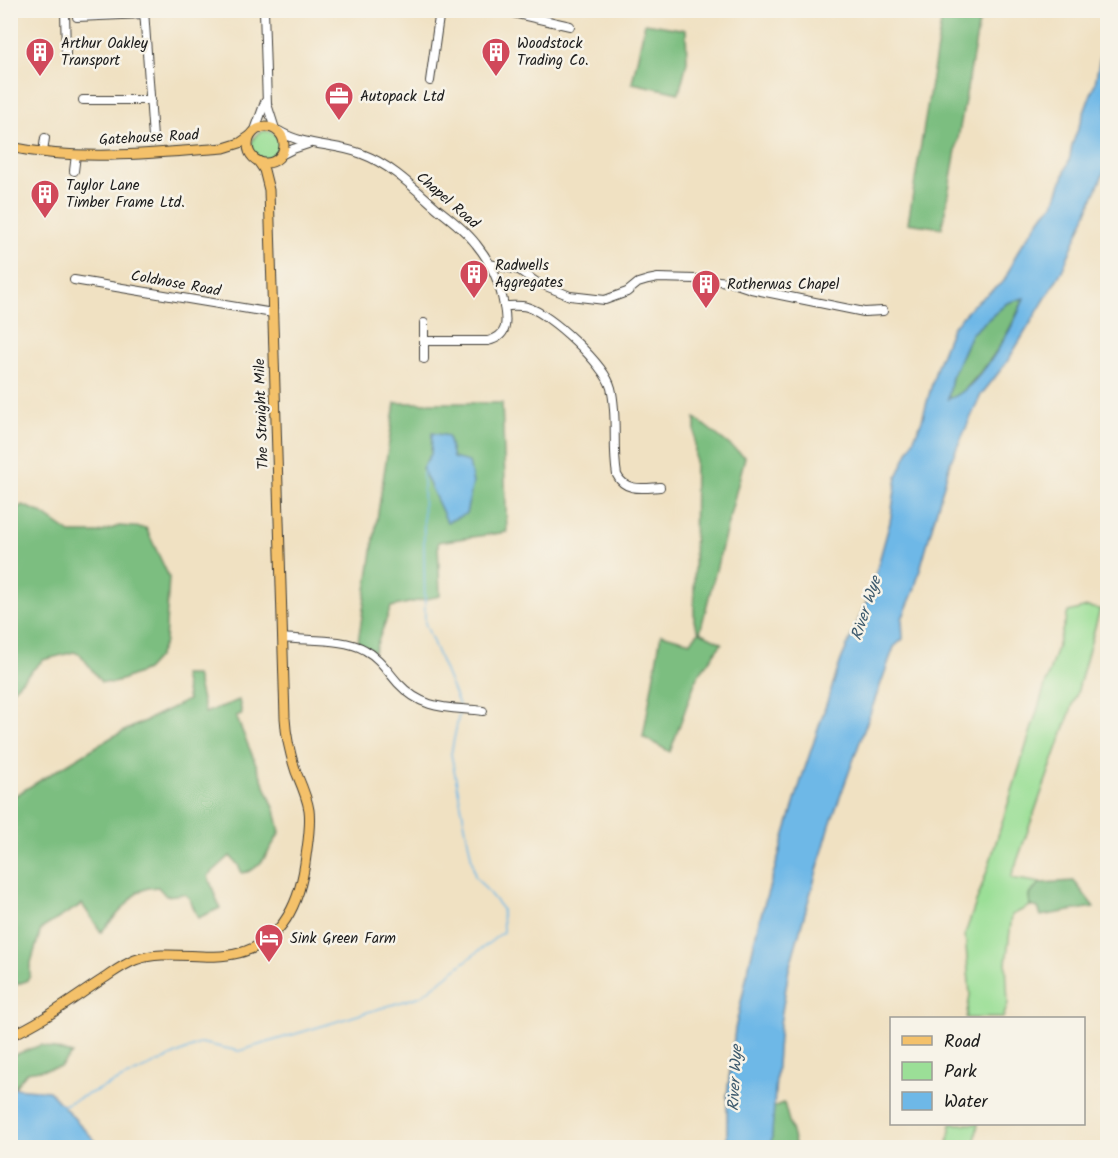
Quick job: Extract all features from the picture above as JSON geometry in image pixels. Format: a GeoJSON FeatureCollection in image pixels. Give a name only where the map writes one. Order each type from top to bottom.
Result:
{"type":"FeatureCollection","features":[{"type":"Feature","properties":{"kind":"main road"},"geometry":{"type":"LineString","coordinates":[[264,126],[277,130],[285,144],[280,156],[267,163],[254,158],[248,145],[253,133],[264,126]]}},
{"type":"Feature","properties":{"kind":"main road","name":"Gatehouse Road"},"geometry":{"type":"LineString","coordinates":[[224,148],[240,143],[253,133]]}},
{"type":"Feature","properties":{"kind":"main road","name":"Gatehouse Road"},"geometry":{"type":"LineString","coordinates":[[10,147],[76,155],[144,154],[224,148],[241,150],[254,158]]}},
{"type":"Feature","properties":{"kind":"main road","name":"The Straight Mile"},"geometry":{"type":"LineString","coordinates":[[269,190],[280,156]]}},
{"type":"Feature","properties":{"kind":"main road","name":"The Straight Mile"},"geometry":{"type":"LineString","coordinates":[[10,1036],[32,1025],[118,969],[136,960],[162,955],[208,957],[238,954],[265,942],[285,923],[292,911],[303,880],[310,821],[308,802],[293,760],[286,728],[269,190],[266,175],[254,158]]}},
{"type":"Feature","properties":{"kind":"street"},"geometry":{"type":"LineString","coordinates":[[65,10],[66,55]]}},
{"type":"Feature","properties":{"kind":"street"},"geometry":{"type":"LineString","coordinates":[[264,10],[266,95],[268,111],[277,130]]}},
{"type":"Feature","properties":{"kind":"street"},"geometry":{"type":"LineString","coordinates":[[430,81],[440,10]]}},
{"type":"Feature","properties":{"kind":"street"},"geometry":{"type":"LineString","coordinates":[[499,10],[570,26]]}},
{"type":"Feature","properties":{"kind":"street"},"geometry":{"type":"LineString","coordinates":[[77,17],[144,12],[153,138]]}},
{"type":"Feature","properties":{"kind":"street"},"geometry":{"type":"LineString","coordinates":[[253,133],[262,115],[266,95]]}},
{"type":"Feature","properties":{"kind":"street"},"geometry":{"type":"LineString","coordinates":[[83,100],[151,100]]}},
{"type":"Feature","properties":{"kind":"street","name":"Chapel Road"},"geometry":{"type":"LineString","coordinates":[[277,130],[294,139],[312,144],[348,149],[376,160],[400,176],[476,243],[489,264],[501,292],[504,306]]}},
{"type":"Feature","properties":{"kind":"street"},"geometry":{"type":"LineString","coordinates":[[43,152],[45,138]]}},
{"type":"Feature","properties":{"kind":"street","name":"Chapel Road"},"geometry":{"type":"LineString","coordinates":[[280,156],[298,146],[312,144]]}},
{"type":"Feature","properties":{"kind":"street"},"geometry":{"type":"LineString","coordinates":[[74,171],[76,155]]}},
{"type":"Feature","properties":{"kind":"street"},"geometry":{"type":"LineString","coordinates":[[489,264],[519,270],[536,282],[561,294],[605,300],[627,292],[638,283],[658,278],[730,282],[760,291],[864,312],[883,311]]}},
{"type":"Feature","properties":{"kind":"street"},"geometry":{"type":"LineString","coordinates":[[519,270],[531,267]]}},
{"type":"Feature","properties":{"kind":"street","name":"Coldnose Road"},"geometry":{"type":"LineString","coordinates":[[74,280],[273,314]]}},
{"type":"Feature","properties":{"kind":"street"},"geometry":{"type":"LineString","coordinates":[[424,341],[488,341],[497,338],[504,329],[504,306],[525,306],[533,309],[570,337],[598,364],[611,387],[616,475],[623,485],[629,488],[660,487]]}},
{"type":"Feature","properties":{"kind":"street"},"geometry":{"type":"LineString","coordinates":[[424,323],[424,359]]}},
{"type":"Feature","properties":{"kind":"street"},"geometry":{"type":"LineString","coordinates":[[283,638],[350,644],[364,649],[383,664],[396,681],[416,699],[435,706],[483,711]]}},
{"type":"Feature","properties":{"kind":"green space"},"geometry":{"type":"Polygon","coordinates":[[[943,11],[981,11],[942,228],[908,223],[943,11]]]}},
{"type":"Feature","properties":{"kind":"green space"},"geometry":{"type":"Polygon","coordinates":[[[645,23],[686,30],[687,62],[679,93],[632,83],[645,23]]]}},
{"type":"Feature","properties":{"kind":"green space"},"geometry":{"type":"Polygon","coordinates":[[[266,131],[276,135],[280,145],[276,155],[266,159],[256,155],[252,145],[256,135],[266,131]]]}},
{"type":"Feature","properties":{"kind":"green space"},"geometry":{"type":"Polygon","coordinates":[[[1024,298],[1009,330],[991,359],[963,391],[948,400],[952,377],[971,334],[1007,303],[1024,298]]]}},
{"type":"Feature","properties":{"kind":"green space"},"geometry":{"type":"Polygon","coordinates":[[[395,403],[502,403],[507,532],[438,542],[440,596],[391,607],[374,652],[358,642],[395,403]]]}},
{"type":"Feature","properties":{"kind":"green space"},"geometry":{"type":"Polygon","coordinates":[[[695,418],[745,457],[700,632],[722,643],[697,677],[670,752],[643,737],[661,634],[690,642],[699,632],[694,621],[695,418]]]}},
{"type":"Feature","properties":{"kind":"green space"},"geometry":{"type":"Polygon","coordinates":[[[22,505],[40,512],[70,533],[99,533],[119,526],[146,528],[169,577],[165,642],[158,657],[146,670],[114,683],[101,682],[81,655],[74,652],[43,660],[11,691],[11,513],[22,505]]]}},
{"type":"Feature","properties":{"kind":"green space"},"geometry":{"type":"Polygon","coordinates":[[[1087,607],[1100,609],[1077,693],[1011,878],[1041,883],[1029,894],[1030,906],[1012,915],[1006,963],[1008,1004],[1003,1017],[966,1017],[970,995],[965,934],[1068,612],[1087,607]]]}},
{"type":"Feature","properties":{"kind":"green space"},"geometry":{"type":"Polygon","coordinates":[[[183,675],[196,675],[205,713],[239,700],[242,714],[236,716],[275,810],[280,832],[260,864],[249,872],[242,873],[230,856],[208,876],[220,908],[198,918],[189,898],[184,894],[166,896],[158,887],[148,888],[138,892],[101,932],[82,904],[41,929],[30,966],[30,976],[26,981],[11,984],[11,798],[112,737],[188,700],[183,675]]]}},
{"type":"Feature","properties":{"kind":"green space"},"geometry":{"type":"Polygon","coordinates":[[[1074,881],[1094,907],[1041,916],[1038,908],[1030,906],[1029,895],[1041,883],[1074,881]]]}},
{"type":"Feature","properties":{"kind":"green space"},"geometry":{"type":"Polygon","coordinates":[[[41,1045],[72,1054],[60,1067],[27,1072],[11,1089],[11,1056],[41,1045]]]}},
{"type":"Feature","properties":{"kind":"green space"},"geometry":{"type":"Polygon","coordinates":[[[784,1103],[796,1147],[771,1148],[773,1107],[784,1103]]]}},
{"type":"Feature","properties":{"kind":"green space"},"geometry":{"type":"Polygon","coordinates":[[[951,1125],[978,1125],[974,1147],[947,1147],[951,1125]]]}},
{"type":"Feature","properties":{"kind":"water","name":"River Wye"},"geometry":{"type":"Polygon","coordinates":[[[1107,23],[1107,165],[1062,271],[1007,362],[981,395],[950,463],[914,591],[902,619],[903,639],[894,647],[830,825],[789,969],[780,1024],[771,1147],[727,1147],[727,1096],[735,1029],[758,925],[802,777],[841,660],[870,594],[890,522],[897,477],[922,420],[937,366],[952,328],[973,305],[1004,281],[1019,249],[1045,212],[1054,204],[1072,145],[1095,83],[1107,23]],[[1024,298],[1007,303],[971,334],[952,377],[948,399],[959,394],[983,371],[1003,341],[1024,298]]]}},
{"type":"Feature","properties":{"kind":"water"},"geometry":{"type":"Polygon","coordinates":[[[432,433],[448,436],[453,458],[469,462],[473,483],[466,514],[447,522],[422,468],[431,454],[432,433]]]}},
{"type":"Feature","properties":{"kind":"water"},"geometry":{"type":"Polygon","coordinates":[[[11,1089],[49,1091],[101,1147],[11,1146],[11,1089]]]}},
{"type":"Feature","properties":{"kind":"waterway"},"geometry":{"type":"LineString","coordinates":[[423,472],[425,623],[459,705]]}},
{"type":"Feature","properties":{"kind":"waterway"},"geometry":{"type":"LineString","coordinates":[[62,1106],[201,1043],[239,1051],[421,996],[503,932],[502,909],[475,876],[451,754],[459,714]]}},
{"type":"Feature","properties":{"kind":"place","name":"Arthur Oakley Transport"},"geometry":{"type":"Point","coordinates":[40,78]}},
{"type":"Feature","properties":{"kind":"place","name":"Woodstock Trading Co."},"geometry":{"type":"Point","coordinates":[496,78]}},
{"type":"Feature","properties":{"kind":"place","name":"Autopack Ltd"},"geometry":{"type":"Point","coordinates":[339,122]}},
{"type":"Feature","properties":{"kind":"place","name":"Taylor Lane Timber Frame Ltd."},"geometry":{"type":"Point","coordinates":[45,220]}},
{"type":"Feature","properties":{"kind":"place","name":"Radwells Aggregates"},"geometry":{"type":"Point","coordinates":[474,300]}},
{"type":"Feature","properties":{"kind":"place","name":"Rotherwas Chapel"},"geometry":{"type":"Point","coordinates":[706,310]}},
{"type":"Feature","properties":{"kind":"place","name":"Sink Green Farm"},"geometry":{"type":"Point","coordinates":[269,964]}}]}
